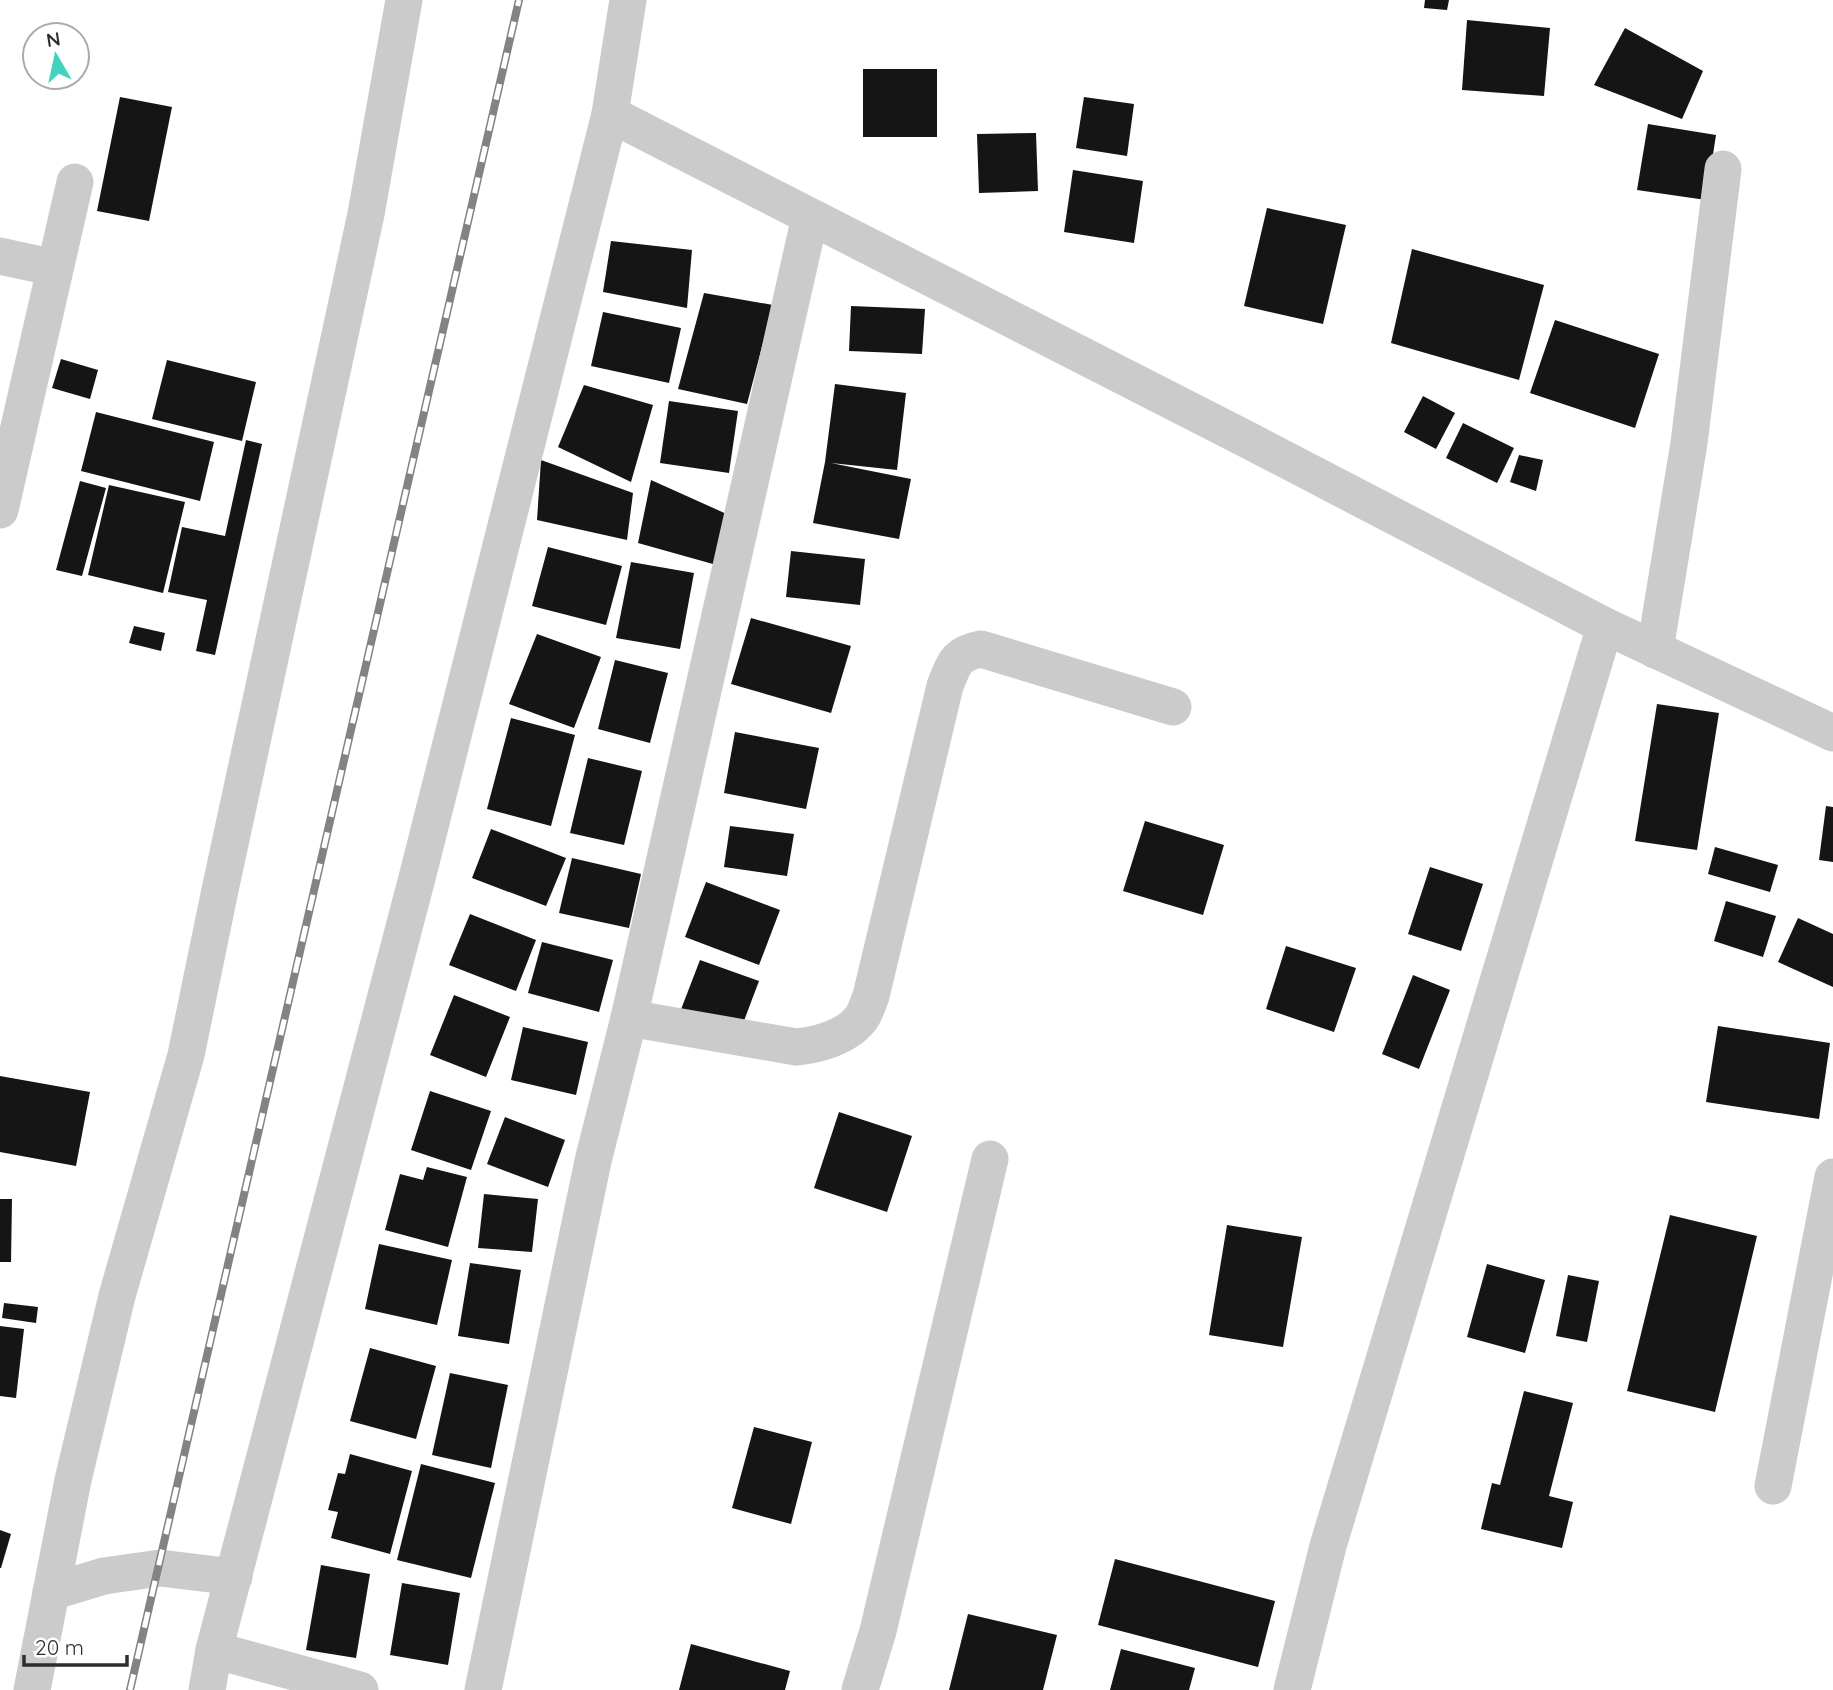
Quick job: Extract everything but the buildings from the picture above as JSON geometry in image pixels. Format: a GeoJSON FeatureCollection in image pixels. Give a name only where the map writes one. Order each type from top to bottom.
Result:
{"type":"FeatureCollection","features":[{"type":"Feature","properties":{"kind":"street"},"geometry":{"type":"LineString","coordinates":[[32,1690],[73,1480],[117,1296],[186,1055],[366,214],[404,0]]}},
{"type":"Feature","properties":{"kind":"street"},"geometry":{"type":"LineString","coordinates":[[207,1690],[214,1650],[417,878],[610,114],[628,0]]}},
{"type":"Feature","properties":{"kind":"street"},"geometry":{"type":"LineString","coordinates":[[610,114],[1605,626],[1833,733]]}},
{"type":"Feature","properties":{"kind":"street"},"geometry":{"type":"LineString","coordinates":[[1655,650],[1689,443],[1723,169]]}},
{"type":"Feature","properties":{"kind":"street"},"geometry":{"type":"LineString","coordinates":[[0,510],[75,182]]}},
{"type":"Feature","properties":{"kind":"street"},"geometry":{"type":"LineString","coordinates":[[483,1690],[590,1174],[629,1018],[810,217]]}},
{"type":"Feature","properties":{"kind":"street"},"geometry":{"type":"LineString","coordinates":[[0,256],[55,268]]}},
{"type":"Feature","properties":{"kind":"street"},"geometry":{"type":"LineString","coordinates":[[1292,1690],[1332,1533],[1605,626]]}},
{"type":"Feature","properties":{"kind":"street"},"geometry":{"type":"LineString","coordinates":[[629,1018],[796,1047],[814,1045],[843,1033],[862,1017],[871,996],[945,687],[956,662],[965,652],[981,649],[1173,707]]}},
{"type":"Feature","properties":{"kind":"street"},"geometry":{"type":"LineString","coordinates":[[860,1690],[878,1631],[990,1159]]}},
{"type":"Feature","properties":{"kind":"street"},"geometry":{"type":"LineString","coordinates":[[1773,1486],[1833,1177]]}},
{"type":"Feature","properties":{"kind":"street"},"geometry":{"type":"LineString","coordinates":[[51,1592],[104,1576],[160,1568],[234,1577]]}},
{"type":"Feature","properties":{"kind":"street"},"geometry":{"type":"LineString","coordinates":[[214,1650],[360,1690]]}},
{"type":"Feature","properties":{"kind":"railway"},"geometry":{"type":"LineString","coordinates":[[130,1690],[519,0]]}}]}
